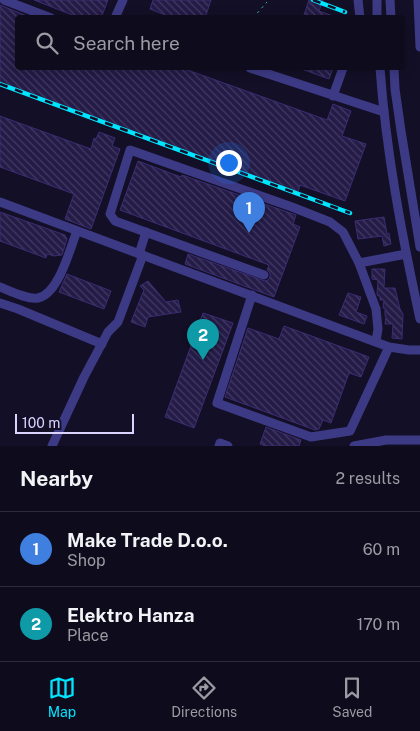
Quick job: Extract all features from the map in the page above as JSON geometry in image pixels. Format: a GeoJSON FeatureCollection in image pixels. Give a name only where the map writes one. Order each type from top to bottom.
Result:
{"type":"FeatureCollection","features":[{"type":"Feature","properties":{"kind":"street"},"geometry":{"type":"LineString","coordinates":[[4,0],[43,15]]}},
{"type":"Feature","properties":{"kind":"street"},"geometry":{"type":"LineString","coordinates":[[117,15],[123,0]]}},
{"type":"Feature","properties":{"kind":"street"},"geometry":{"type":"LineString","coordinates":[[358,0],[360,15]]}},
{"type":"Feature","properties":{"kind":"street"},"geometry":{"type":"LineString","coordinates":[[377,0],[377,15]]}},
{"type":"Feature","properties":{"kind":"street"},"geometry":{"type":"LineString","coordinates":[[390,0],[391,15]]}},
{"type":"Feature","properties":{"kind":"street"},"geometry":{"type":"LineString","coordinates":[[418,0],[420,47]]}},
{"type":"Feature","properties":{"kind":"street"},"geometry":{"type":"LineString","coordinates":[[256,70],[384,112]]}},
{"type":"Feature","properties":{"kind":"street"},"geometry":{"type":"LineString","coordinates":[[333,96],[342,70]]}},
{"type":"Feature","properties":{"kind":"street"},"geometry":{"type":"LineString","coordinates":[[380,70],[386,136],[397,205],[420,319]]}},
{"type":"Feature","properties":{"kind":"street"},"geometry":{"type":"LineString","coordinates":[[394,70],[395,89],[420,247]]}},
{"type":"Feature","properties":{"kind":"street"},"geometry":{"type":"LineString","coordinates":[[264,274],[115,221],[110,214],[130,150],[292,207],[330,222],[343,232],[376,309],[378,329],[376,341]]}},
{"type":"Feature","properties":{"kind":"street"},"geometry":{"type":"LineString","coordinates":[[0,202],[389,347],[420,350]]}},
{"type":"Feature","properties":{"kind":"street"},"geometry":{"type":"LineString","coordinates":[[397,205],[412,202]]}},
{"type":"Feature","properties":{"kind":"street"},"geometry":{"type":"LineString","coordinates":[[0,288],[30,298],[39,298],[46,294],[52,288],[64,267],[77,231]]}},
{"type":"Feature","properties":{"kind":"street"},"geometry":{"type":"LineString","coordinates":[[52,446],[84,377],[108,332],[118,322],[141,255],[146,232]]}},
{"type":"Feature","properties":{"kind":"street"},"geometry":{"type":"LineString","coordinates":[[358,264],[406,254]]}},
{"type":"Feature","properties":{"kind":"street"},"geometry":{"type":"LineString","coordinates":[[252,295],[217,403],[312,437],[350,431],[389,347]]}},
{"type":"Feature","properties":{"kind":"street"},"geometry":{"type":"LineString","coordinates":[[0,304],[18,309],[102,344]]}},
{"type":"Feature","properties":{"kind":"street"},"geometry":{"type":"LineString","coordinates":[[354,446],[386,440],[400,443],[420,440]]}},
{"type":"Feature","properties":{"kind":"street"},"geometry":{"type":"LineString","coordinates":[[219,446],[220,443],[228,446]]}},
{"type":"Feature","properties":{"kind":"path"},"geometry":{"type":"LineString","coordinates":[[255,15],[266,2]]}},
{"type":"Feature","properties":{"kind":"building"},"geometry":{"type":"Polygon","coordinates":[[[34,0],[108,0],[102,15],[72,15],[34,0]]]}},
{"type":"Feature","properties":{"kind":"building"},"geometry":{"type":"Polygon","coordinates":[[[153,0],[211,0],[206,15],[165,15],[150,9],[153,0]]]}},
{"type":"Feature","properties":{"kind":"building"},"geometry":{"type":"Polygon","coordinates":[[[309,0],[323,0],[319,11],[330,15],[304,15],[309,0]]]}},
{"type":"Feature","properties":{"kind":"building"},"geometry":{"type":"Polygon","coordinates":[[[0,5],[25,15],[15,15],[15,70],[188,70],[327,120],[333,104],[351,111],[342,136],[366,144],[345,201],[300,185],[298,192],[0,83],[0,5]]]}},
{"type":"Feature","properties":{"kind":"building"},"geometry":{"type":"Polygon","coordinates":[[[304,70],[332,70],[329,79],[304,70]]]}},
{"type":"Feature","properties":{"kind":"building"},"geometry":{"type":"Polygon","coordinates":[[[0,116],[91,149],[94,138],[96,139],[99,132],[115,138],[112,146],[120,149],[91,229],[65,219],[74,194],[0,167],[0,116]]]}},
{"type":"Feature","properties":{"kind":"building"},"geometry":{"type":"Polygon","coordinates":[[[138,161],[296,215],[293,224],[300,227],[274,297],[185,264],[188,254],[265,281],[270,277],[270,273],[267,270],[269,265],[120,210],[138,161]]]}},
{"type":"Feature","properties":{"kind":"building"},"geometry":{"type":"Polygon","coordinates":[[[0,212],[65,235],[67,239],[62,255],[54,256],[47,254],[46,258],[0,241],[0,212]]]}},
{"type":"Feature","properties":{"kind":"building"},"geometry":{"type":"Polygon","coordinates":[[[384,217],[391,244],[384,246],[382,236],[358,239],[355,221],[384,217]]]}},
{"type":"Feature","properties":{"kind":"building"},"geometry":{"type":"Polygon","coordinates":[[[372,269],[385,269],[384,288],[395,288],[403,314],[402,339],[392,338],[393,324],[385,324],[384,300],[380,300],[380,296],[377,294],[378,280],[372,279],[372,269]]]}},
{"type":"Feature","properties":{"kind":"building"},"geometry":{"type":"Polygon","coordinates":[[[67,274],[111,291],[104,309],[59,292],[67,274]]]}},
{"type":"Feature","properties":{"kind":"building"},"geometry":{"type":"Polygon","coordinates":[[[148,281],[166,302],[178,300],[181,312],[148,317],[145,327],[131,322],[144,290],[140,286],[148,281]]]}},
{"type":"Feature","properties":{"kind":"building"},"geometry":{"type":"Polygon","coordinates":[[[348,293],[361,297],[356,312],[367,316],[364,324],[339,315],[348,293]]]}},
{"type":"Feature","properties":{"kind":"building"},"geometry":{"type":"Polygon","coordinates":[[[203,313],[233,323],[194,428],[165,417],[203,313]]]}},
{"type":"Feature","properties":{"kind":"building"},"geometry":{"type":"Polygon","coordinates":[[[284,326],[369,357],[361,377],[349,373],[331,423],[323,420],[319,429],[315,430],[225,397],[248,328],[279,339],[284,326]]]}},
{"type":"Feature","properties":{"kind":"building"},"geometry":{"type":"Polygon","coordinates":[[[266,427],[301,440],[299,446],[265,446],[260,444],[266,427]]]}},
{"type":"Feature","properties":{"kind":"railway"},"geometry":{"type":"LineString","coordinates":[[313,0],[345,12]]}},
{"type":"Feature","properties":{"kind":"railway"},"geometry":{"type":"LineString","coordinates":[[0,84],[350,213]]}},
{"type":"Feature","properties":{"kind":"place","name":"Make Trade D.o.o."},"geometry":{"type":"Point","coordinates":[249,233]}},
{"type":"Feature","properties":{"kind":"place","name":"Elektro Hanza"},"geometry":{"type":"Point","coordinates":[203,360]}}]}
